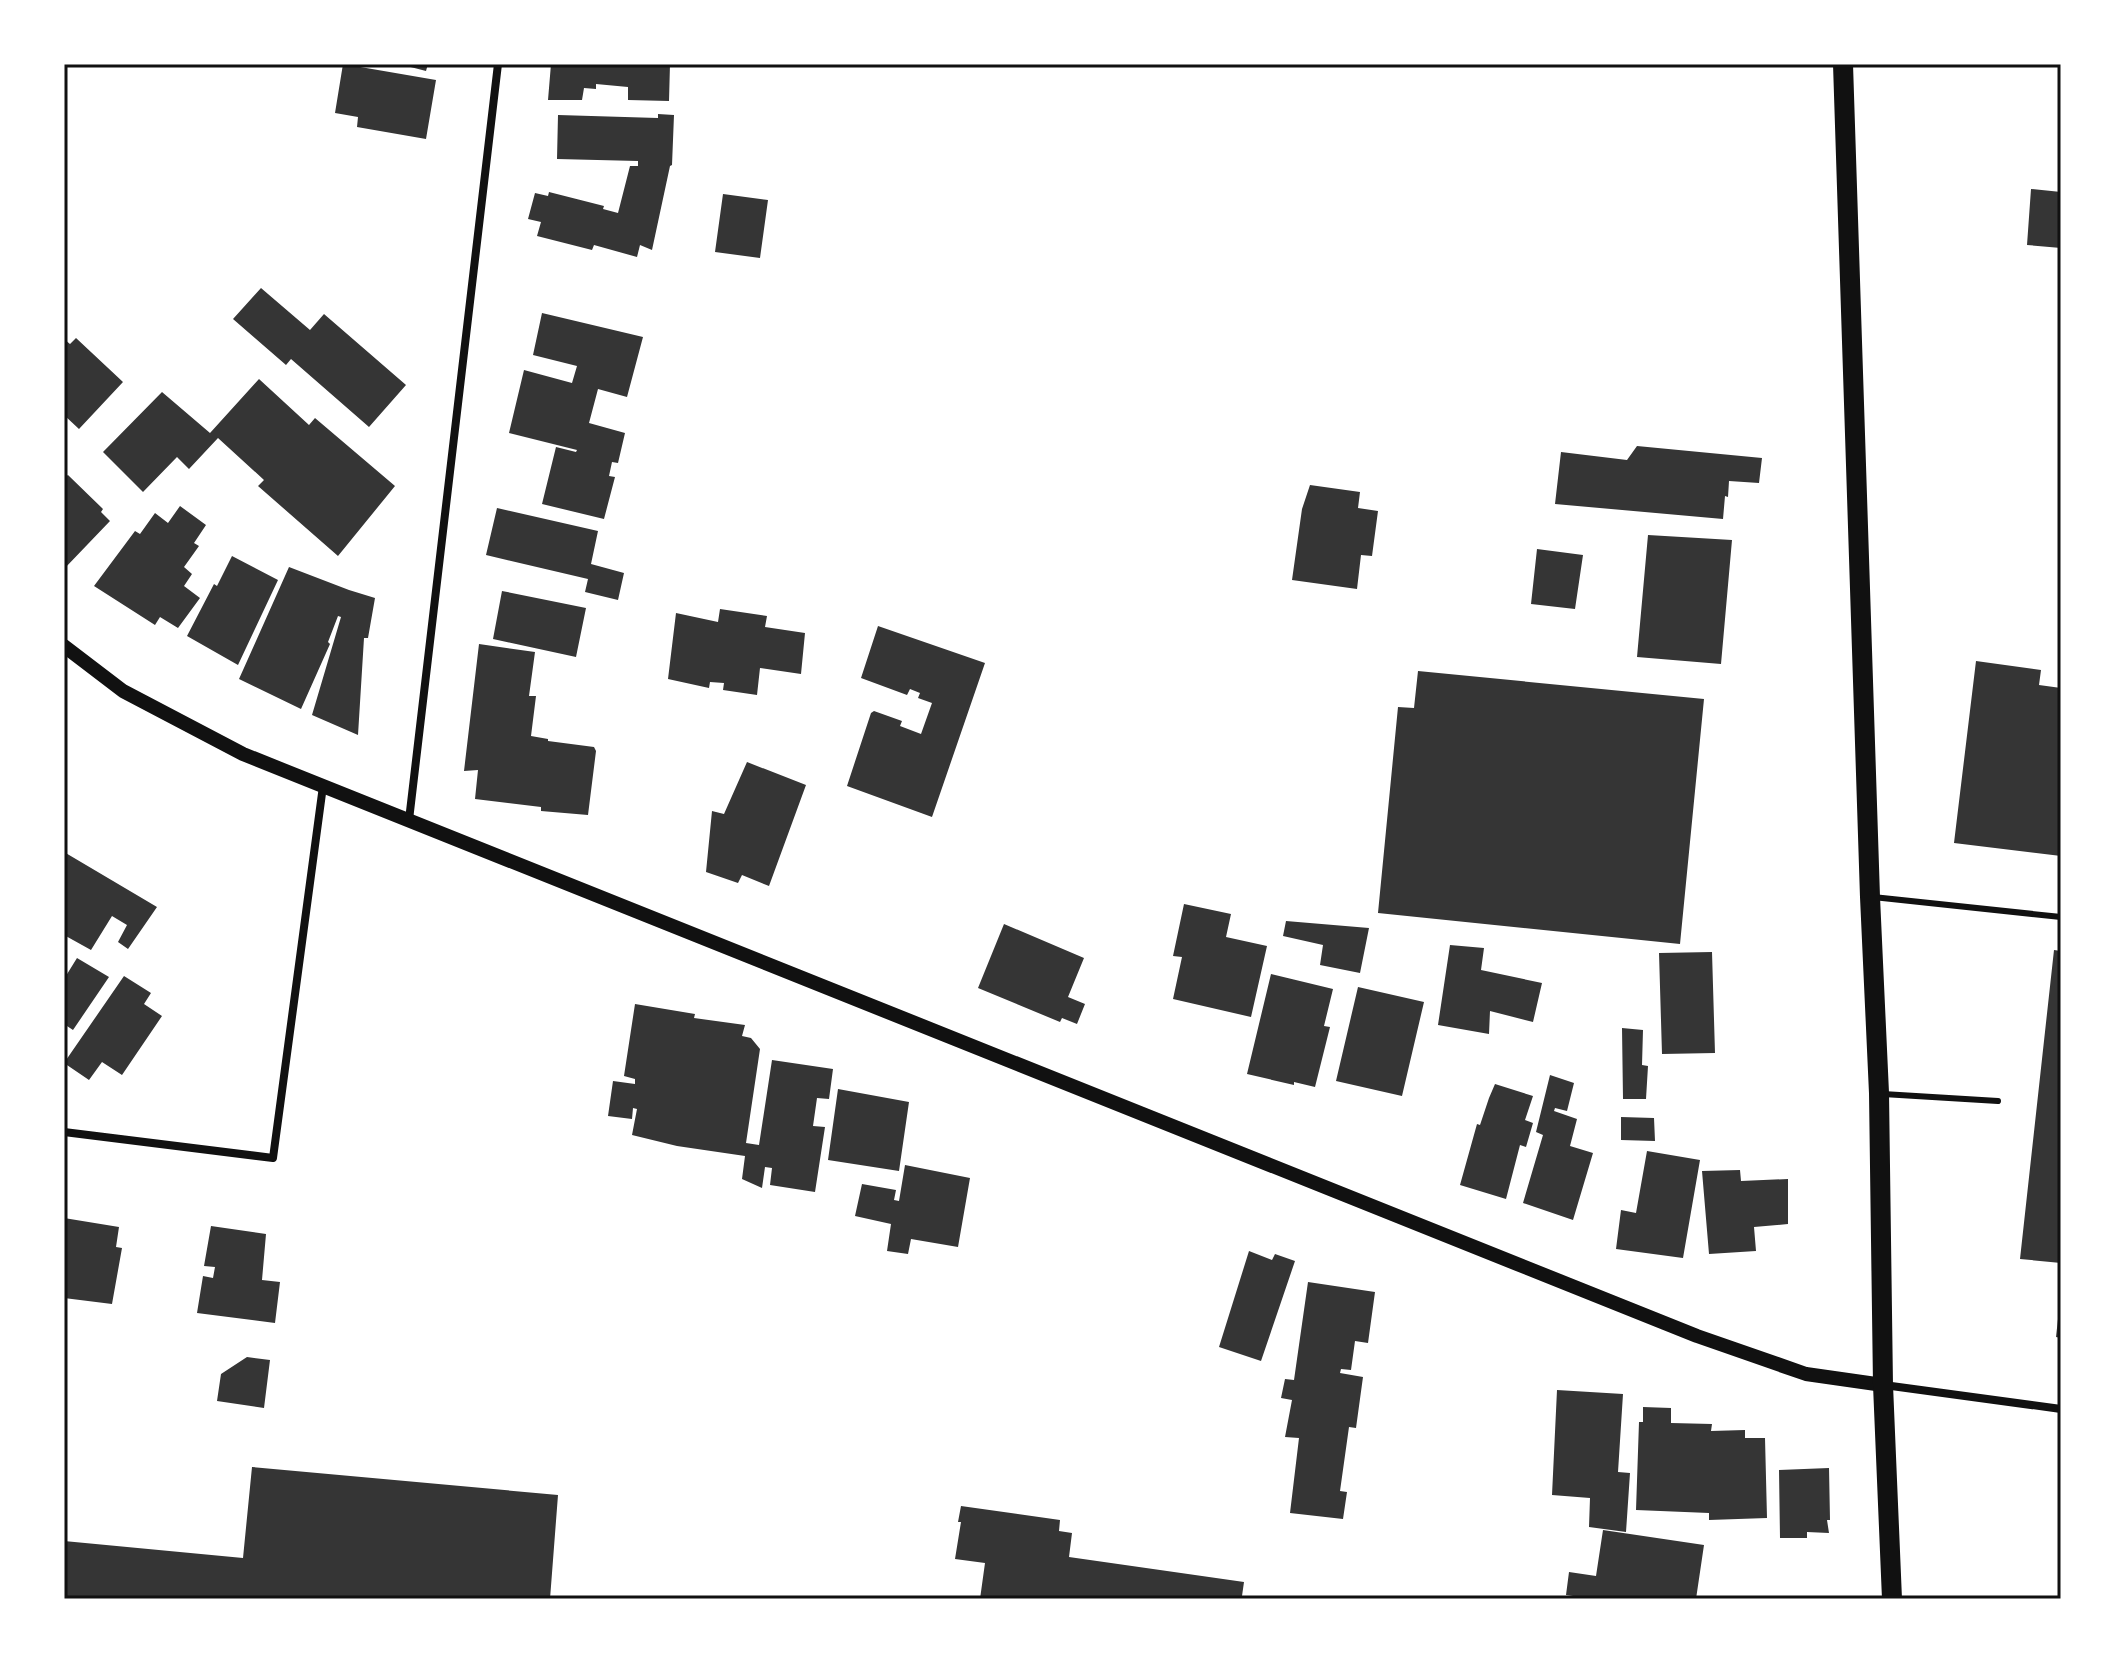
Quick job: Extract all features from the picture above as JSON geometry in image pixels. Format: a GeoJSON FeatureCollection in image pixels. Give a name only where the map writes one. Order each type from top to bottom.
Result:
{"type":"FeatureCollection","features":[{"type":"Feature","properties":{"kind":"main road"},"geometry":{"type":"LineString","coordinates":[[1843,64],[1879,1093],[1883,1385],[1892,1599]]}},
{"type":"Feature","properties":{"kind":"street"},"geometry":{"type":"LineString","coordinates":[[409,820],[498,64]]}},
{"type":"Feature","properties":{"kind":"street"},"geometry":{"type":"LineString","coordinates":[[64,646],[123,691],[243,754],[1697,1336],[1806,1374],[2061,1409]]}},
{"type":"Feature","properties":{"kind":"street"},"geometry":{"type":"LineString","coordinates":[[64,1132],[273,1158],[323,786]]}},
{"type":"Feature","properties":{"kind":"lane"},"geometry":{"type":"LineString","coordinates":[[1870,897],[2061,917]]}},
{"type":"Feature","properties":{"kind":"lane"},"geometry":{"type":"LineString","coordinates":[[1879,1093],[1998,1101]]}},
{"type":"Feature","properties":{"kind":"building"},"geometry":{"type":"Polygon","coordinates":[[[343,64],[436,80],[426,139],[357,127],[358,117],[335,113],[343,64]]]}},
{"type":"Feature","properties":{"kind":"building"},"geometry":{"type":"Polygon","coordinates":[[[399,64],[428,64],[426,71],[399,64]]]}},
{"type":"Feature","properties":{"kind":"building"},"geometry":{"type":"Polygon","coordinates":[[[551,64],[670,64],[669,101],[628,100],[628,87],[596,84],[596,89],[584,88],[582,100],[548,100],[551,64]]]}},
{"type":"Feature","properties":{"kind":"building"},"geometry":{"type":"Polygon","coordinates":[[[658,114],[674,115],[672,165],[652,250],[640,245],[637,257],[594,245],[592,250],[537,236],[541,222],[528,219],[535,193],[548,196],[549,192],[604,206],[603,209],[618,213],[630,166],[638,166],[638,161],[557,159],[558,115],[658,118],[658,114]]]}},
{"type":"Feature","properties":{"kind":"building"},"geometry":{"type":"Polygon","coordinates":[[[2031,189],[2061,192],[2061,248],[2027,245],[2031,189]]]}},
{"type":"Feature","properties":{"kind":"building"},"geometry":{"type":"Polygon","coordinates":[[[723,194],[768,200],[760,258],[715,252],[723,194]]]}},
{"type":"Feature","properties":{"kind":"building"},"geometry":{"type":"Polygon","coordinates":[[[261,288],[310,330],[324,314],[406,385],[369,427],[291,359],[286,365],[233,319],[261,288]]]}},
{"type":"Feature","properties":{"kind":"building"},"geometry":{"type":"Polygon","coordinates":[[[542,313],[643,337],[627,397],[598,389],[589,423],[625,433],[618,463],[612,462],[609,476],[615,477],[604,519],[542,504],[556,447],[577,450],[509,433],[524,370],[572,383],[577,366],[533,355],[542,313]]]}},
{"type":"Feature","properties":{"kind":"building"},"geometry":{"type":"Polygon","coordinates":[[[76,338],[123,382],[79,429],[64,415],[64,339],[70,344],[76,338]]]}},
{"type":"Feature","properties":{"kind":"building"},"geometry":{"type":"Polygon","coordinates":[[[259,379],[309,425],[315,418],[395,486],[338,556],[258,486],[264,480],[218,438],[189,469],[177,457],[143,492],[103,452],[162,392],[210,433],[259,379]]]}},
{"type":"Feature","properties":{"kind":"building"},"geometry":{"type":"Polygon","coordinates":[[[1637,446],[1762,458],[1759,483],[1729,481],[1723,519],[1555,504],[1561,452],[1627,460],[1637,446]]]}},
{"type":"Feature","properties":{"kind":"building"},"geometry":{"type":"Polygon","coordinates":[[[68,475],[103,509],[101,512],[110,521],[64,569],[64,476],[68,475]]]}},
{"type":"Feature","properties":{"kind":"building"},"geometry":{"type":"Polygon","coordinates":[[[1310,485],[1360,492],[1358,508],[1378,511],[1372,556],[1361,555],[1357,589],[1292,580],[1302,509],[1310,485]]]}},
{"type":"Feature","properties":{"kind":"building"},"geometry":{"type":"Polygon","coordinates":[[[180,506],[206,525],[194,543],[199,546],[184,567],[192,574],[184,586],[200,598],[178,628],[160,617],[155,625],[94,586],[135,531],[140,534],[155,513],[168,523],[180,506]]]}},
{"type":"Feature","properties":{"kind":"building"},"geometry":{"type":"Polygon","coordinates":[[[497,508],[598,531],[591,564],[624,573],[618,600],[585,592],[588,579],[486,555],[497,508]]]}},
{"type":"Feature","properties":{"kind":"building"},"geometry":{"type":"Polygon","coordinates":[[[1648,535],[1732,540],[1721,664],[1637,657],[1648,535]]]}},
{"type":"Feature","properties":{"kind":"building"},"geometry":{"type":"Polygon","coordinates":[[[1537,549],[1583,555],[1575,609],[1531,604],[1537,549]]]}},
{"type":"Feature","properties":{"kind":"building"},"geometry":{"type":"Polygon","coordinates":[[[232,556],[278,580],[238,665],[187,636],[232,556]]]}},
{"type":"Feature","properties":{"kind":"building"},"geometry":{"type":"Polygon","coordinates":[[[289,567],[375,598],[368,638],[364,638],[358,735],[312,715],[341,617],[338,616],[328,642],[330,644],[301,709],[239,679],[289,567]]]}},
{"type":"Feature","properties":{"kind":"building"},"geometry":{"type":"Polygon","coordinates":[[[502,591],[586,608],[576,657],[493,639],[502,591]]]}},
{"type":"Feature","properties":{"kind":"building"},"geometry":{"type":"Polygon","coordinates":[[[720,609],[767,616],[765,627],[805,633],[801,674],[760,668],[757,695],[723,690],[724,683],[710,682],[709,688],[668,679],[676,613],[718,622],[720,609]]]}},
{"type":"Feature","properties":{"kind":"building"},"geometry":{"type":"Polygon","coordinates":[[[878,626],[985,663],[932,817],[847,786],[871,713],[874,711],[902,721],[900,726],[921,734],[932,703],[918,698],[920,693],[910,689],[907,695],[861,678],[878,626]]]}},
{"type":"Feature","properties":{"kind":"building"},"geometry":{"type":"Polygon","coordinates":[[[479,644],[535,652],[529,696],[536,696],[531,736],[594,747],[588,815],[541,811],[541,807],[475,799],[478,770],[464,771],[479,644]]]}},
{"type":"Feature","properties":{"kind":"building"},"geometry":{"type":"Polygon","coordinates":[[[1976,661],[2041,670],[2039,685],[2061,688],[2061,856],[1954,843],[1976,661]]]}},
{"type":"Feature","properties":{"kind":"building"},"geometry":{"type":"Polygon","coordinates":[[[1418,671],[1704,699],[1680,944],[1378,913],[1398,707],[1414,708],[1418,671]]]}},
{"type":"Feature","properties":{"kind":"building"},"geometry":{"type":"Polygon","coordinates":[[[747,762],[806,785],[769,886],[742,875],[738,883],[706,872],[712,811],[724,814],[747,762]]]}},
{"type":"Feature","properties":{"kind":"building"},"geometry":{"type":"Polygon","coordinates":[[[64,852],[157,907],[128,949],[118,942],[127,925],[112,916],[91,950],[64,935],[64,852]]]}},
{"type":"Feature","properties":{"kind":"building"},"geometry":{"type":"Polygon","coordinates":[[[1184,904],[1231,914],[1226,937],[1267,946],[1251,1017],[1173,999],[1182,957],[1173,956],[1184,904]]]}},
{"type":"Feature","properties":{"kind":"building"},"geometry":{"type":"Polygon","coordinates":[[[1286,921],[1369,928],[1360,973],[1320,965],[1323,945],[1283,936],[1286,921]]]}},
{"type":"Feature","properties":{"kind":"building"},"geometry":{"type":"Polygon","coordinates":[[[1004,924],[1084,958],[1068,997],[1085,1004],[1077,1024],[1062,1018],[1060,1022],[978,988],[1004,924]]]}},
{"type":"Feature","properties":{"kind":"building"},"geometry":{"type":"Polygon","coordinates":[[[1450,945],[1484,948],[1481,970],[1542,983],[1533,1022],[1490,1011],[1489,1034],[1438,1025],[1450,945]]]}},
{"type":"Feature","properties":{"kind":"building"},"geometry":{"type":"Polygon","coordinates":[[[2054,950],[2061,951],[2061,1263],[2020,1259],[2054,950]]]}},
{"type":"Feature","properties":{"kind":"building"},"geometry":{"type":"Polygon","coordinates":[[[1712,952],[1715,1053],[1662,1054],[1659,953],[1712,952]]]}},
{"type":"Feature","properties":{"kind":"building"},"geometry":{"type":"Polygon","coordinates":[[[77,958],[109,977],[73,1030],[64,1024],[64,979],[77,958]]]}},
{"type":"Feature","properties":{"kind":"building"},"geometry":{"type":"Polygon","coordinates":[[[1271,974],[1333,989],[1324,1026],[1330,1027],[1315,1087],[1247,1074],[1271,974]]]}},
{"type":"Feature","properties":{"kind":"building"},"geometry":{"type":"Polygon","coordinates":[[[124,976],[151,993],[144,1004],[162,1016],[122,1075],[102,1062],[89,1080],[64,1063],[124,976]]]}},
{"type":"Feature","properties":{"kind":"building"},"geometry":{"type":"Polygon","coordinates":[[[1358,987],[1424,1002],[1402,1096],[1336,1081],[1358,987]]]}},
{"type":"Feature","properties":{"kind":"building"},"geometry":{"type":"Polygon","coordinates":[[[635,1004],[695,1014],[694,1018],[745,1025],[742,1036],[751,1038],[760,1049],[746,1143],[759,1145],[772,1060],[833,1069],[829,1099],[817,1098],[813,1126],[825,1127],[815,1192],[770,1185],[772,1168],[765,1167],[762,1188],[742,1179],[745,1156],[677,1146],[632,1135],[637,1109],[633,1108],[632,1119],[608,1116],[613,1081],[635,1084],[635,1079],[624,1076],[635,1004]]]}},
{"type":"Feature","properties":{"kind":"building"},"geometry":{"type":"Polygon","coordinates":[[[1622,1028],[1643,1030],[1642,1065],[1648,1066],[1646,1099],[1623,1099],[1622,1028]]]}},
{"type":"Feature","properties":{"kind":"building"},"geometry":{"type":"Polygon","coordinates":[[[1550,1075],[1574,1083],[1567,1111],[1555,1108],[1554,1111],[1577,1119],[1570,1146],[1593,1153],[1573,1220],[1523,1203],[1543,1135],[1536,1132],[1550,1075]]]}},
{"type":"Feature","properties":{"kind":"building"},"geometry":{"type":"Polygon","coordinates":[[[1495,1084],[1533,1096],[1525,1120],[1533,1123],[1526,1147],[1520,1145],[1506,1199],[1460,1185],[1477,1124],[1480,1125],[1495,1084]]]}},
{"type":"Feature","properties":{"kind":"building"},"geometry":{"type":"Polygon","coordinates":[[[838,1089],[909,1102],[899,1171],[828,1160],[838,1089]]]}},
{"type":"Feature","properties":{"kind":"building"},"geometry":{"type":"Polygon","coordinates":[[[1621,1117],[1654,1118],[1655,1141],[1621,1140],[1621,1117]]]}},
{"type":"Feature","properties":{"kind":"building"},"geometry":{"type":"Polygon","coordinates":[[[1647,1151],[1700,1160],[1683,1258],[1616,1249],[1621,1210],[1636,1213],[1647,1151]]]}},
{"type":"Feature","properties":{"kind":"building"},"geometry":{"type":"Polygon","coordinates":[[[905,1165],[970,1178],[958,1247],[911,1239],[908,1254],[887,1251],[891,1224],[855,1216],[862,1184],[896,1190],[894,1200],[899,1201],[905,1165]]]}},
{"type":"Feature","properties":{"kind":"building"},"geometry":{"type":"Polygon","coordinates":[[[1740,1170],[1741,1181],[1788,1179],[1788,1224],[1754,1227],[1756,1251],[1709,1254],[1702,1171],[1740,1170]]]}},
{"type":"Feature","properties":{"kind":"building"},"geometry":{"type":"Polygon","coordinates":[[[64,1218],[119,1227],[116,1247],[122,1248],[112,1304],[64,1298],[64,1218]]]}},
{"type":"Feature","properties":{"kind":"building"},"geometry":{"type":"Polygon","coordinates":[[[211,1226],[266,1234],[262,1280],[280,1282],[275,1323],[197,1313],[203,1276],[213,1278],[215,1267],[204,1266],[211,1226]]]}},
{"type":"Feature","properties":{"kind":"building"},"geometry":{"type":"Polygon","coordinates":[[[1249,1251],[1272,1260],[1275,1254],[1295,1261],[1261,1361],[1219,1347],[1249,1251]]]}},
{"type":"Feature","properties":{"kind":"building"},"geometry":{"type":"Polygon","coordinates":[[[1308,1282],[1375,1292],[1368,1343],[1355,1341],[1351,1370],[1341,1369],[1340,1373],[1363,1377],[1356,1428],[1349,1427],[1340,1491],[1347,1492],[1343,1519],[1290,1513],[1299,1438],[1285,1437],[1292,1400],[1281,1398],[1285,1379],[1294,1380],[1308,1282]]]}},
{"type":"Feature","properties":{"kind":"building"},"geometry":{"type":"Polygon","coordinates":[[[2061,1310],[2061,1338],[2056,1337],[2061,1310]]]}},
{"type":"Feature","properties":{"kind":"building"},"geometry":{"type":"Polygon","coordinates":[[[247,1357],[270,1360],[264,1408],[217,1401],[221,1374],[247,1357]]]}},
{"type":"Feature","properties":{"kind":"building"},"geometry":{"type":"Polygon","coordinates":[[[1557,1390],[1623,1394],[1618,1472],[1630,1473],[1626,1532],[1589,1527],[1590,1498],[1552,1495],[1557,1390]]]}},
{"type":"Feature","properties":{"kind":"building"},"geometry":{"type":"Polygon","coordinates":[[[1643,1407],[1671,1408],[1671,1423],[1712,1424],[1711,1431],[1745,1430],[1745,1438],[1765,1438],[1767,1518],[1709,1520],[1709,1513],[1636,1510],[1639,1422],[1643,1422],[1643,1407]]]}},
{"type":"Feature","properties":{"kind":"building"},"geometry":{"type":"Polygon","coordinates":[[[252,1467],[558,1495],[550,1599],[64,1599],[64,1541],[243,1558],[252,1467]]]}},
{"type":"Feature","properties":{"kind":"building"},"geometry":{"type":"Polygon","coordinates":[[[1829,1468],[1829,1533],[1807,1532],[1807,1538],[1780,1538],[1779,1470],[1829,1468]]]}},
{"type":"Feature","properties":{"kind":"building"},"geometry":{"type":"Polygon","coordinates":[[[961,1506],[1060,1520],[1059,1531],[1072,1533],[1069,1557],[1244,1582],[1242,1596],[1248,1599],[980,1599],[985,1563],[955,1559],[961,1506]]]}},
{"type":"Feature","properties":{"kind":"building"},"geometry":{"type":"Polygon","coordinates":[[[1603,1530],[1704,1545],[1696,1599],[1594,1599],[1566,1595],[1569,1572],[1596,1576],[1603,1530]]]}}]}
